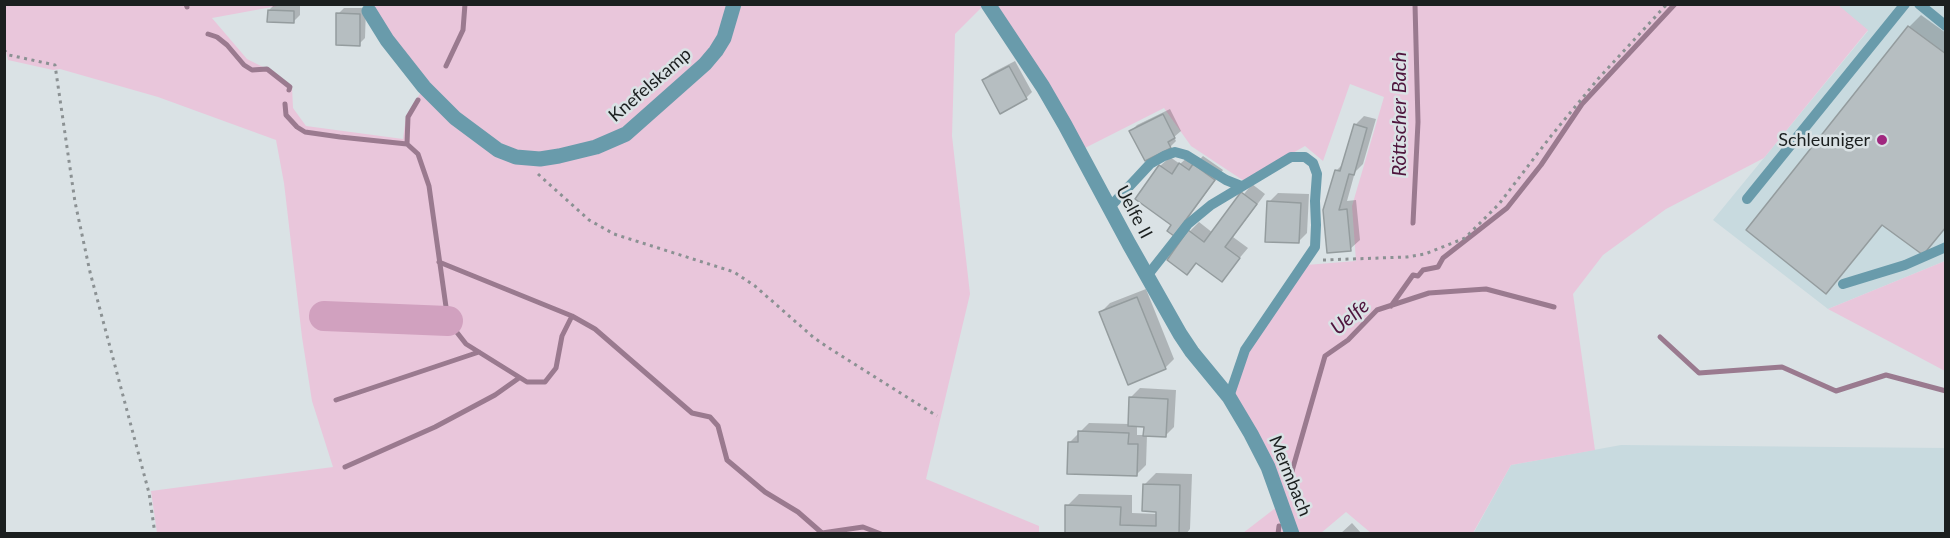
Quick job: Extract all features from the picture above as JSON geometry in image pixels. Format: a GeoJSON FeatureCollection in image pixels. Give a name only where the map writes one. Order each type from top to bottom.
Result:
{"type":"FeatureCollection","features":[{"type":"Feature","properties":{"kind":"street","name":"Knefelskamp"},"geometry":{"type":"LineString","coordinates":[[369,11],[387,40],[424,87],[455,118],[498,150],[516,157],[540,159],[596,147],[627,134],[705,64],[716,51],[724,38],[734,4]]}},
{"type":"Feature","properties":{"kind":"street","name":"Uelfe II"},"geometry":{"type":"LineString","coordinates":[[988,4],[1043,87],[1161,303],[1192,352],[1229,398],[1251,434]]}},
{"type":"Feature","properties":{"kind":"street","name":"Mermbach"},"geometry":{"type":"LineString","coordinates":[[1251,434],[1268,467],[1292,534]]}},
{"type":"Feature","properties":{"kind":"lane"},"geometry":{"type":"LineString","coordinates":[[1747,199],[1905,4]]}},
{"type":"Feature","properties":{"kind":"lane"},"geometry":{"type":"LineString","coordinates":[[1919,4],[1946,26]]}},
{"type":"Feature","properties":{"kind":"lane"},"geometry":{"type":"LineString","coordinates":[[1110,208],[1150,164],[1174,152],[1186,155],[1226,180],[1241,186]]}},
{"type":"Feature","properties":{"kind":"lane"},"geometry":{"type":"LineString","coordinates":[[1147,276],[1188,224],[1211,205],[1291,157],[1305,157],[1313,163],[1317,174],[1314,201],[1317,239],[1315,247],[1245,350],[1229,398]]}},
{"type":"Feature","properties":{"kind":"lane"},"geometry":{"type":"LineString","coordinates":[[1843,284],[1905,265],[1946,247]]}},
{"type":"Feature","properties":{"kind":"path"},"geometry":{"type":"LineString","coordinates":[[1305,261],[1407,257],[1425,254],[1464,238],[1499,204],[1598,79],[1667,4]]}},
{"type":"Feature","properties":{"kind":"path"},"geometry":{"type":"LineString","coordinates":[[4,50],[9,55],[55,65],[75,202],[90,272],[149,493],[155,534]]}},
{"type":"Feature","properties":{"kind":"path"},"geometry":{"type":"LineString","coordinates":[[528,158],[535,171],[546,183],[589,220],[614,234],[645,245],[696,258],[734,272],[755,286],[821,343],[937,416]]}},
{"type":"Feature","properties":{"kind":"shaded area"},"geometry":{"type":"Polygon","coordinates":[[[375,4],[732,5],[715,49],[626,132],[596,144],[521,155],[456,117],[372,10],[375,4]]]}},
{"type":"Feature","properties":{"kind":"shaded area"},"geometry":{"type":"Polygon","coordinates":[[[1837,4],[1868,30],[1764,158],[1666,209],[1603,255],[1573,294],[1595,450],[1511,465],[1473,533],[1371,533],[1346,512],[1321,533],[1294,534],[1233,397],[1248,351],[1306,265],[1356,261],[1352,206],[1384,97],[1350,84],[1323,161],[1305,146],[1244,181],[1191,146],[1164,108],[1081,150],[993,5],[1837,4]]]}},
{"type":"Feature","properties":{"kind":"shaded area"},"geometry":{"type":"Polygon","coordinates":[[[4,5],[283,5],[212,18],[247,59],[277,74],[292,87],[293,108],[306,126],[403,139],[406,116],[423,89],[505,156],[596,150],[691,80],[736,5],[984,5],[955,34],[952,136],[970,294],[926,479],[1039,526],[1039,533],[157,533],[151,491],[333,467],[312,401],[284,183],[276,140],[158,97],[60,69],[53,70],[8,60],[5,47],[4,5]]]}},
{"type":"Feature","properties":{"kind":"shaded area","name":"Schleuniger"},"geometry":{"type":"Polygon","coordinates":[[[1837,5],[1945,5],[1945,261],[1828,309],[1713,220],[1868,31],[1837,5]]]}},
{"type":"Feature","properties":{"kind":"shaded area"},"geometry":{"type":"Polygon","coordinates":[[[1945,261],[1945,371],[1828,309],[1945,261]]]}},
{"type":"Feature","properties":{"kind":"shaded area"},"geometry":{"type":"Polygon","coordinates":[[[1621,445],[1945,448],[1945,533],[1473,534],[1511,465],[1621,445]]]}},
{"type":"Feature","properties":{"kind":"shaded area"},"geometry":{"type":"Polygon","coordinates":[[[1278,506],[1285,533],[1243,533],[1278,506]]]}},
{"type":"Feature","properties":{"kind":"building"},"geometry":{"type":"Polygon","coordinates":[[[268,10],[294,11],[294,23],[267,22],[268,10]]]}},
{"type":"Feature","properties":{"kind":"building"},"geometry":{"type":"Polygon","coordinates":[[[336,13],[360,14],[360,46],[336,45],[336,13]]]}},
{"type":"Feature","properties":{"kind":"building","name":"Schleuniger"},"geometry":{"type":"Polygon","coordinates":[[[1908,26],[1946,54],[1946,227],[1923,255],[1882,225],[1826,294],[1746,230],[1908,26]]]}},
{"type":"Feature","properties":{"kind":"building"},"geometry":{"type":"Polygon","coordinates":[[[1009,66],[1027,99],[1000,114],[982,80],[1009,66]]]}},
{"type":"Feature","properties":{"kind":"building"},"geometry":{"type":"Polygon","coordinates":[[[1163,114],[1175,138],[1168,142],[1171,148],[1145,161],[1129,131],[1163,114]]]}},
{"type":"Feature","properties":{"kind":"building"},"geometry":{"type":"Polygon","coordinates":[[[1354,124],[1367,128],[1354,175],[1349,174],[1339,210],[1347,209],[1351,251],[1327,253],[1323,210],[1335,170],[1340,171],[1354,124]]]}},
{"type":"Feature","properties":{"kind":"building"},"geometry":{"type":"Polygon","coordinates":[[[1179,163],[1189,170],[1193,164],[1215,180],[1174,236],[1167,231],[1171,225],[1135,199],[1159,165],[1172,174],[1179,163]]]}},
{"type":"Feature","properties":{"kind":"building"},"geometry":{"type":"Polygon","coordinates":[[[1241,192],[1257,204],[1225,247],[1240,258],[1222,282],[1196,263],[1187,275],[1167,260],[1188,230],[1204,242],[1241,192]]]}},
{"type":"Feature","properties":{"kind":"building"},"geometry":{"type":"Polygon","coordinates":[[[1267,201],[1301,203],[1299,243],[1265,242],[1267,201]]]}},
{"type":"Feature","properties":{"kind":"building"},"geometry":{"type":"Polygon","coordinates":[[[1137,297],[1166,369],[1128,385],[1099,312],[1137,297]]]}},
{"type":"Feature","properties":{"kind":"building"},"geometry":{"type":"Polygon","coordinates":[[[1129,397],[1168,399],[1166,437],[1143,436],[1144,427],[1128,426],[1129,397]]]}},
{"type":"Feature","properties":{"kind":"building"},"geometry":{"type":"Polygon","coordinates":[[[1078,431],[1129,433],[1128,444],[1138,444],[1137,476],[1067,474],[1068,442],[1078,442],[1078,431]]]}},
{"type":"Feature","properties":{"kind":"building"},"geometry":{"type":"Polygon","coordinates":[[[1143,484],[1180,485],[1179,534],[1065,534],[1065,505],[1121,507],[1120,525],[1156,526],[1156,512],[1142,511],[1143,484]]]}},
{"type":"Feature","properties":{"kind":"waterway"},"geometry":{"type":"LineString","coordinates":[[446,66],[463,30],[465,4]]}},
{"type":"Feature","properties":{"kind":"waterway","name":"Röttscher Bach"},"geometry":{"type":"LineString","coordinates":[[1413,223],[1418,122],[1415,4]]}},
{"type":"Feature","properties":{"kind":"waterway"},"geometry":{"type":"LineString","coordinates":[[1391,306],[1413,275],[1418,276],[1423,270],[1438,267],[1443,258],[1507,208],[1541,165],[1582,104],[1675,4]]}},
{"type":"Feature","properties":{"kind":"waterway"},"geometry":{"type":"LineString","coordinates":[[208,34],[217,37],[227,45],[244,65],[252,70],[267,69],[290,87],[289,90]]}},
{"type":"Feature","properties":{"kind":"waterway"},"geometry":{"type":"LineString","coordinates":[[407,144],[408,117],[418,100]]}},
{"type":"Feature","properties":{"kind":"waterway"},"geometry":{"type":"LineString","coordinates":[[285,104],[286,115],[305,132],[407,144]]}},
{"type":"Feature","properties":{"kind":"waterway"},"geometry":{"type":"LineString","coordinates":[[407,144],[418,154],[429,186],[448,321],[466,344],[527,382],[545,382],[556,368],[562,336],[572,316],[595,329],[692,413],[710,417],[718,426],[727,460],[765,492],[798,512],[822,533],[863,527],[881,534]]}},
{"type":"Feature","properties":{"kind":"waterway"},"geometry":{"type":"LineString","coordinates":[[439,262],[572,316]]}},
{"type":"Feature","properties":{"kind":"waterway","name":"Uelfe"},"geometry":{"type":"LineString","coordinates":[[1290,478],[1325,356],[1348,340],[1377,310],[1429,293],[1486,289],[1554,307]]}},
{"type":"Feature","properties":{"kind":"waterway"},"geometry":{"type":"LineString","coordinates":[[324,316],[448,321]]}},
{"type":"Feature","properties":{"kind":"waterway","name":"Uelfe"},"geometry":{"type":"LineString","coordinates":[[1660,337],[1699,373],[1782,367],[1836,391],[1886,375],[1946,391]]}},
{"type":"Feature","properties":{"kind":"waterway"},"geometry":{"type":"LineString","coordinates":[[336,400],[479,352]]}},
{"type":"Feature","properties":{"kind":"waterway"},"geometry":{"type":"LineString","coordinates":[[345,467],[435,427],[495,395],[519,378]]}},
{"type":"Feature","properties":{"kind":"waterway","name":"Uelfe"},"geometry":{"type":"LineString","coordinates":[[1278,534],[1279,526]]}},
{"type":"Feature","properties":{"kind":"place","name":"Schleuniger"},"geometry":{"type":"Point","coordinates":[1882,140]}}]}
